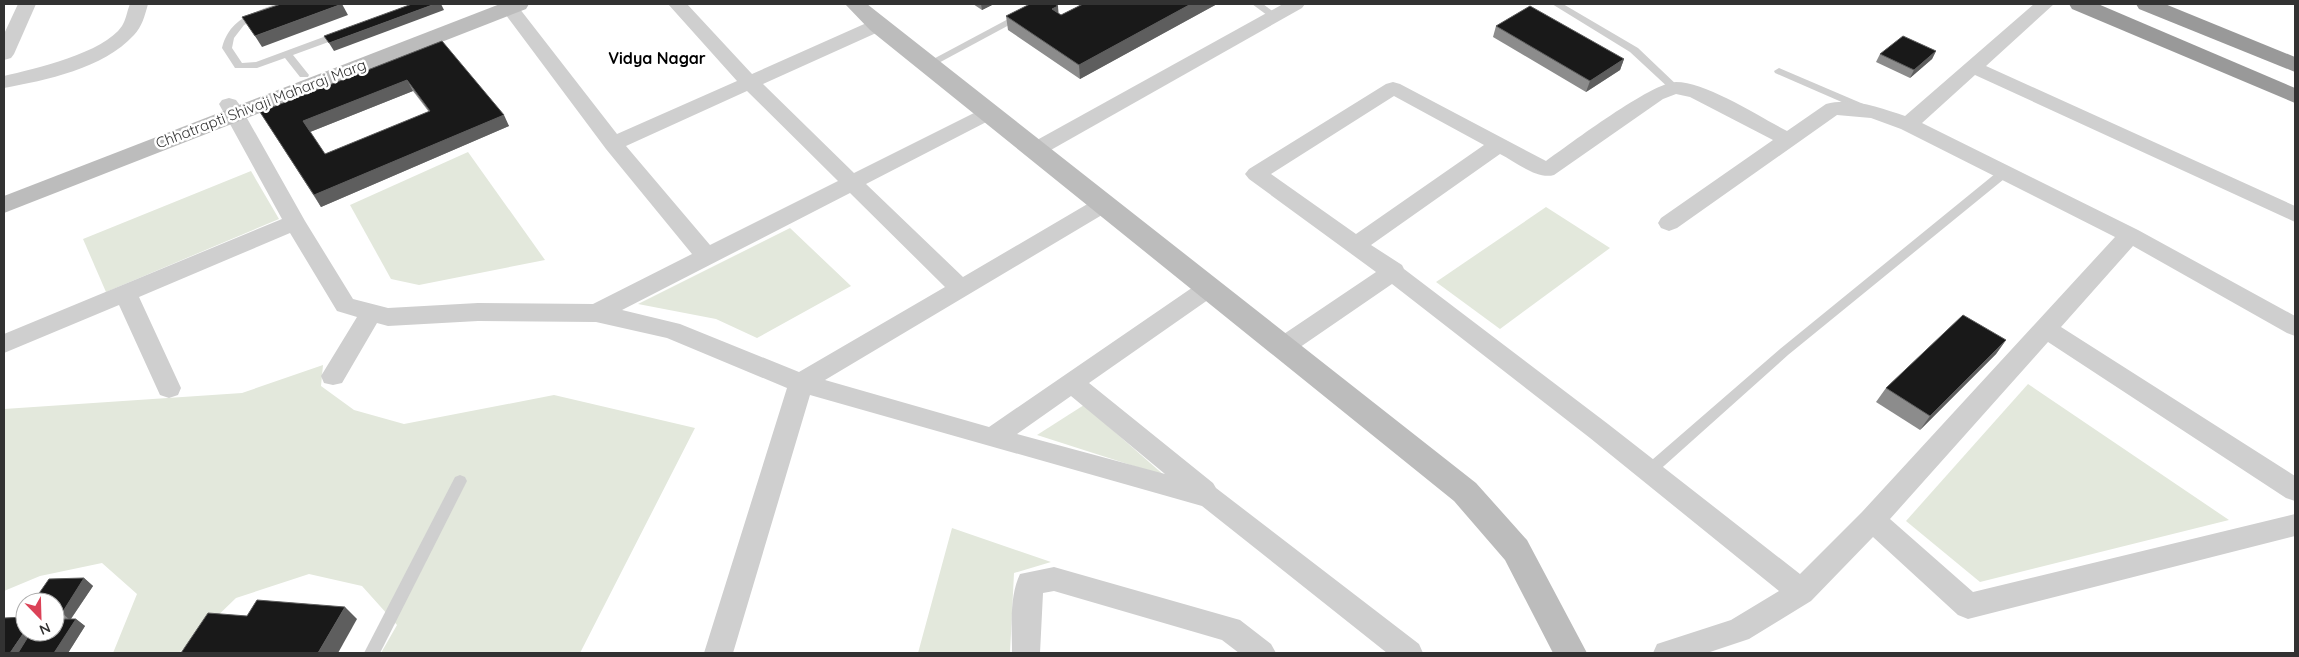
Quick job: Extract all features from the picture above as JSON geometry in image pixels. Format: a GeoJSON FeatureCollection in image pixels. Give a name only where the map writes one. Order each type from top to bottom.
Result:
{"type":"FeatureCollection","features":[{"type":"Feature","properties":{"kind":"highway"},"geometry":{"type":"LineString","coordinates":[[2080,4],[2295,96]]}},
{"type":"Feature","properties":{"kind":"highway"},"geometry":{"type":"LineString","coordinates":[[2147,4],[2295,65]]}},
{"type":"Feature","properties":{"kind":"street"},"geometry":{"type":"LineString","coordinates":[[4,54],[27,4]]}},
{"type":"Feature","properties":{"kind":"street"},"geometry":{"type":"LineString","coordinates":[[4,82],[45,74],[86,58],[128,31],[139,4]]}},
{"type":"Feature","properties":{"kind":"street"},"geometry":{"type":"LineString","coordinates":[[677,4],[750,83],[960,288]]}},
{"type":"Feature","properties":{"kind":"street"},"geometry":{"type":"LineString","coordinates":[[855,4],[878,25],[1104,204],[1207,289],[1464,492],[1516,550],[1570,653]]}},
{"type":"Feature","properties":{"kind":"street"},"geometry":{"type":"LineString","coordinates":[[1035,150],[1296,4]]}},
{"type":"Feature","properties":{"kind":"street"},"geometry":{"type":"LineString","coordinates":[[1908,124],[2045,4]]}},
{"type":"Feature","properties":{"kind":"street"},"geometry":{"type":"LineString","coordinates":[[505,5],[613,144],[707,257]]}},
{"type":"Feature","properties":{"kind":"street","name":"Chhatrapti Shivaji Maharaj Marg"},"geometry":{"type":"LineString","coordinates":[[4,205],[231,110],[304,75],[505,5]]}},
{"type":"Feature","properties":{"kind":"street","name":"Chhatrapti Shivaji Maharaj Marg"},"geometry":{"type":"LineString","coordinates":[[4,191],[231,110],[505,5]]}},
{"type":"Feature","properties":{"kind":"street"},"geometry":{"type":"LineString","coordinates":[[613,144],[878,25]]}},
{"type":"Feature","properties":{"kind":"street"},"geometry":{"type":"LineString","coordinates":[[1974,67],[2295,215]]}},
{"type":"Feature","properties":{"kind":"street"},"geometry":{"type":"LineString","coordinates":[[1786,139],[1696,92],[1675,88],[1656,95],[1547,170],[1393,88],[1256,174],[1394,271],[1650,470],[1801,592]]}},
{"type":"Feature","properties":{"kind":"street"},"geometry":{"type":"LineString","coordinates":[[1669,223],[1786,139],[1833,108],[1874,112],[1908,124],[2130,235],[2295,327]]}},
{"type":"Feature","properties":{"kind":"street"},"geometry":{"type":"LineString","coordinates":[[231,110],[345,305],[388,318],[478,312],[596,313],[672,330],[801,383],[992,438],[1210,496]]}},
{"type":"Feature","properties":{"kind":"street"},"geometry":{"type":"LineString","coordinates":[[596,313],[989,113]]}},
{"type":"Feature","properties":{"kind":"street"},"geometry":{"type":"LineString","coordinates":[[1357,244],[1499,145]]}},
{"type":"Feature","properties":{"kind":"street"},"geometry":{"type":"LineString","coordinates":[[718,653],[801,383],[1104,204]]}},
{"type":"Feature","properties":{"kind":"street"},"geometry":{"type":"LineString","coordinates":[[4,344],[295,222]]}},
{"type":"Feature","properties":{"kind":"street"},"geometry":{"type":"LineString","coordinates":[[1667,653],[1739,630],[1801,592],[1872,520],[2130,235]]}},
{"type":"Feature","properties":{"kind":"street"},"geometry":{"type":"LineString","coordinates":[[1281,348],[1394,271]]}},
{"type":"Feature","properties":{"kind":"street"},"geometry":{"type":"LineString","coordinates":[[992,438],[1207,289]]}},
{"type":"Feature","properties":{"kind":"street"},"geometry":{"type":"LineString","coordinates":[[126,294],[169,388]]}},
{"type":"Feature","properties":{"kind":"street"},"geometry":{"type":"LineString","coordinates":[[333,376],[371,313]]}},
{"type":"Feature","properties":{"kind":"street"},"geometry":{"type":"LineString","coordinates":[[2046,328],[2295,490]]}},
{"type":"Feature","properties":{"kind":"street"},"geometry":{"type":"LineString","coordinates":[[1072,383],[1210,496],[1409,653]]}},
{"type":"Feature","properties":{"kind":"street"},"geometry":{"type":"LineString","coordinates":[[1872,520],[1968,606],[2295,524]]}},
{"type":"Feature","properties":{"kind":"street"},"geometry":{"type":"LineString","coordinates":[[1026,653],[1027,607],[1030,583],[1054,579],[1230,629],[1261,653]]}},
{"type":"Feature","properties":{"kind":"lane"},"geometry":{"type":"LineString","coordinates":[[285,4],[246,18],[236,25],[228,38],[227,48],[239,66],[257,65],[350,30]]}},
{"type":"Feature","properties":{"kind":"lane"},"geometry":{"type":"LineString","coordinates":[[929,64],[1043,4]]}},
{"type":"Feature","properties":{"kind":"lane"},"geometry":{"type":"LineString","coordinates":[[1257,4],[1274,16]]}},
{"type":"Feature","properties":{"kind":"lane"},"geometry":{"type":"LineString","coordinates":[[1557,4],[1634,50],[1675,88]]}},
{"type":"Feature","properties":{"kind":"lane"},"geometry":{"type":"LineString","coordinates":[[287,54],[304,75]]}},
{"type":"Feature","properties":{"kind":"lane"},"geometry":{"type":"LineString","coordinates":[[1779,71],[1874,112]]}},
{"type":"Feature","properties":{"kind":"lane"},"geometry":{"type":"LineString","coordinates":[[1650,470],[1784,352],[2005,172]]}},
{"type":"Feature","properties":{"kind":"lane"},"geometry":{"type":"LineString","coordinates":[[372,653],[460,481]]}},
{"type":"Feature","properties":{"kind":"shaded area"},"geometry":{"type":"Polygon","coordinates":[[[468,152],[545,260],[419,285],[391,279],[350,205],[468,152]]]}},
{"type":"Feature","properties":{"kind":"shaded area"},"geometry":{"type":"Polygon","coordinates":[[[251,171],[279,219],[106,292],[83,239],[251,171]]]}},
{"type":"Feature","properties":{"kind":"shaded area"},"geometry":{"type":"Polygon","coordinates":[[[1546,207],[1610,248],[1500,329],[1436,282],[1546,207]]]}},
{"type":"Feature","properties":{"kind":"shaded area"},"geometry":{"type":"Polygon","coordinates":[[[790,228],[851,286],[757,338],[716,319],[638,304],[790,228]]]}},
{"type":"Feature","properties":{"kind":"shaded area"},"geometry":{"type":"Polygon","coordinates":[[[323,365],[321,386],[354,410],[404,424],[554,395],[695,428],[580,653],[381,653],[397,625],[362,586],[309,574],[236,598],[179,653],[113,653],[137,594],[102,563],[40,576],[4,591],[4,409],[242,393],[323,365]]]}},
{"type":"Feature","properties":{"kind":"shaded area"},"geometry":{"type":"Polygon","coordinates":[[[2028,384],[2229,520],[1980,582],[1906,521],[2028,384]]]}},
{"type":"Feature","properties":{"kind":"shaded area"},"geometry":{"type":"Polygon","coordinates":[[[1084,405],[1165,476],[1037,435],[1084,405]]]}},
{"type":"Feature","properties":{"kind":"shaded area"},"geometry":{"type":"Polygon","coordinates":[[[952,528],[1051,562],[1014,573],[1010,653],[918,653],[952,528]]]}},
{"type":"Feature","properties":{"kind":"building"},"geometry":{"type":"Polygon","coordinates":[[[281,4],[342,4],[255,36],[242,17],[281,4]]]}},
{"type":"Feature","properties":{"kind":"building"},"geometry":{"type":"Polygon","coordinates":[[[412,4],[435,4],[329,43],[324,36],[412,4]]]}},
{"type":"Feature","properties":{"kind":"building"},"geometry":{"type":"Polygon","coordinates":[[[1030,4],[1055,4],[1058,6],[1052,9],[1061,15],[1083,4],[1191,4],[1079,65],[1006,16],[1030,4]]]}},
{"type":"Feature","properties":{"kind":"building"},"geometry":{"type":"Polygon","coordinates":[[[1530,6],[1624,59],[1590,81],[1496,26],[1530,6]]]}},
{"type":"Feature","properties":{"kind":"building"},"geometry":{"type":"Polygon","coordinates":[[[1903,36],[1936,51],[1914,70],[1880,54],[1903,36]]]}},
{"type":"Feature","properties":{"kind":"building"},"geometry":{"type":"Polygon","coordinates":[[[442,41],[504,115],[314,195],[260,112],[442,41]],[[407,80],[303,121],[325,154],[430,111],[407,80]]]}},
{"type":"Feature","properties":{"kind":"building"},"geometry":{"type":"Polygon","coordinates":[[[1963,315],[2006,340],[1930,416],[1886,388],[1963,315]]]}},
{"type":"Feature","properties":{"kind":"building"},"geometry":{"type":"Polygon","coordinates":[[[84,578],[65,608],[65,592],[40,592],[49,579],[84,578]]]}},
{"type":"Feature","properties":{"kind":"building"},"geometry":{"type":"Polygon","coordinates":[[[257,600],[345,607],[318,653],[181,653],[208,613],[247,616],[257,600]]]}},
{"type":"Feature","properties":{"kind":"building"},"geometry":{"type":"Polygon","coordinates":[[[15,617],[15,642],[18,642],[10,653],[4,653],[4,618],[15,617]]]}},
{"type":"Feature","properties":{"kind":"building"},"geometry":{"type":"Polygon","coordinates":[[[65,619],[76,619],[65,636],[65,619]]]}},
{"type":"Feature","properties":{"kind":"building"},"geometry":{"type":"Polygon","coordinates":[[[25,642],[61,642],[54,653],[18,653],[25,642]]]}},
{"type":"Feature","properties":{"kind":"district","name":"Vidya Nagar"},"geometry":{"type":"Point","coordinates":[657,58]}}]}
